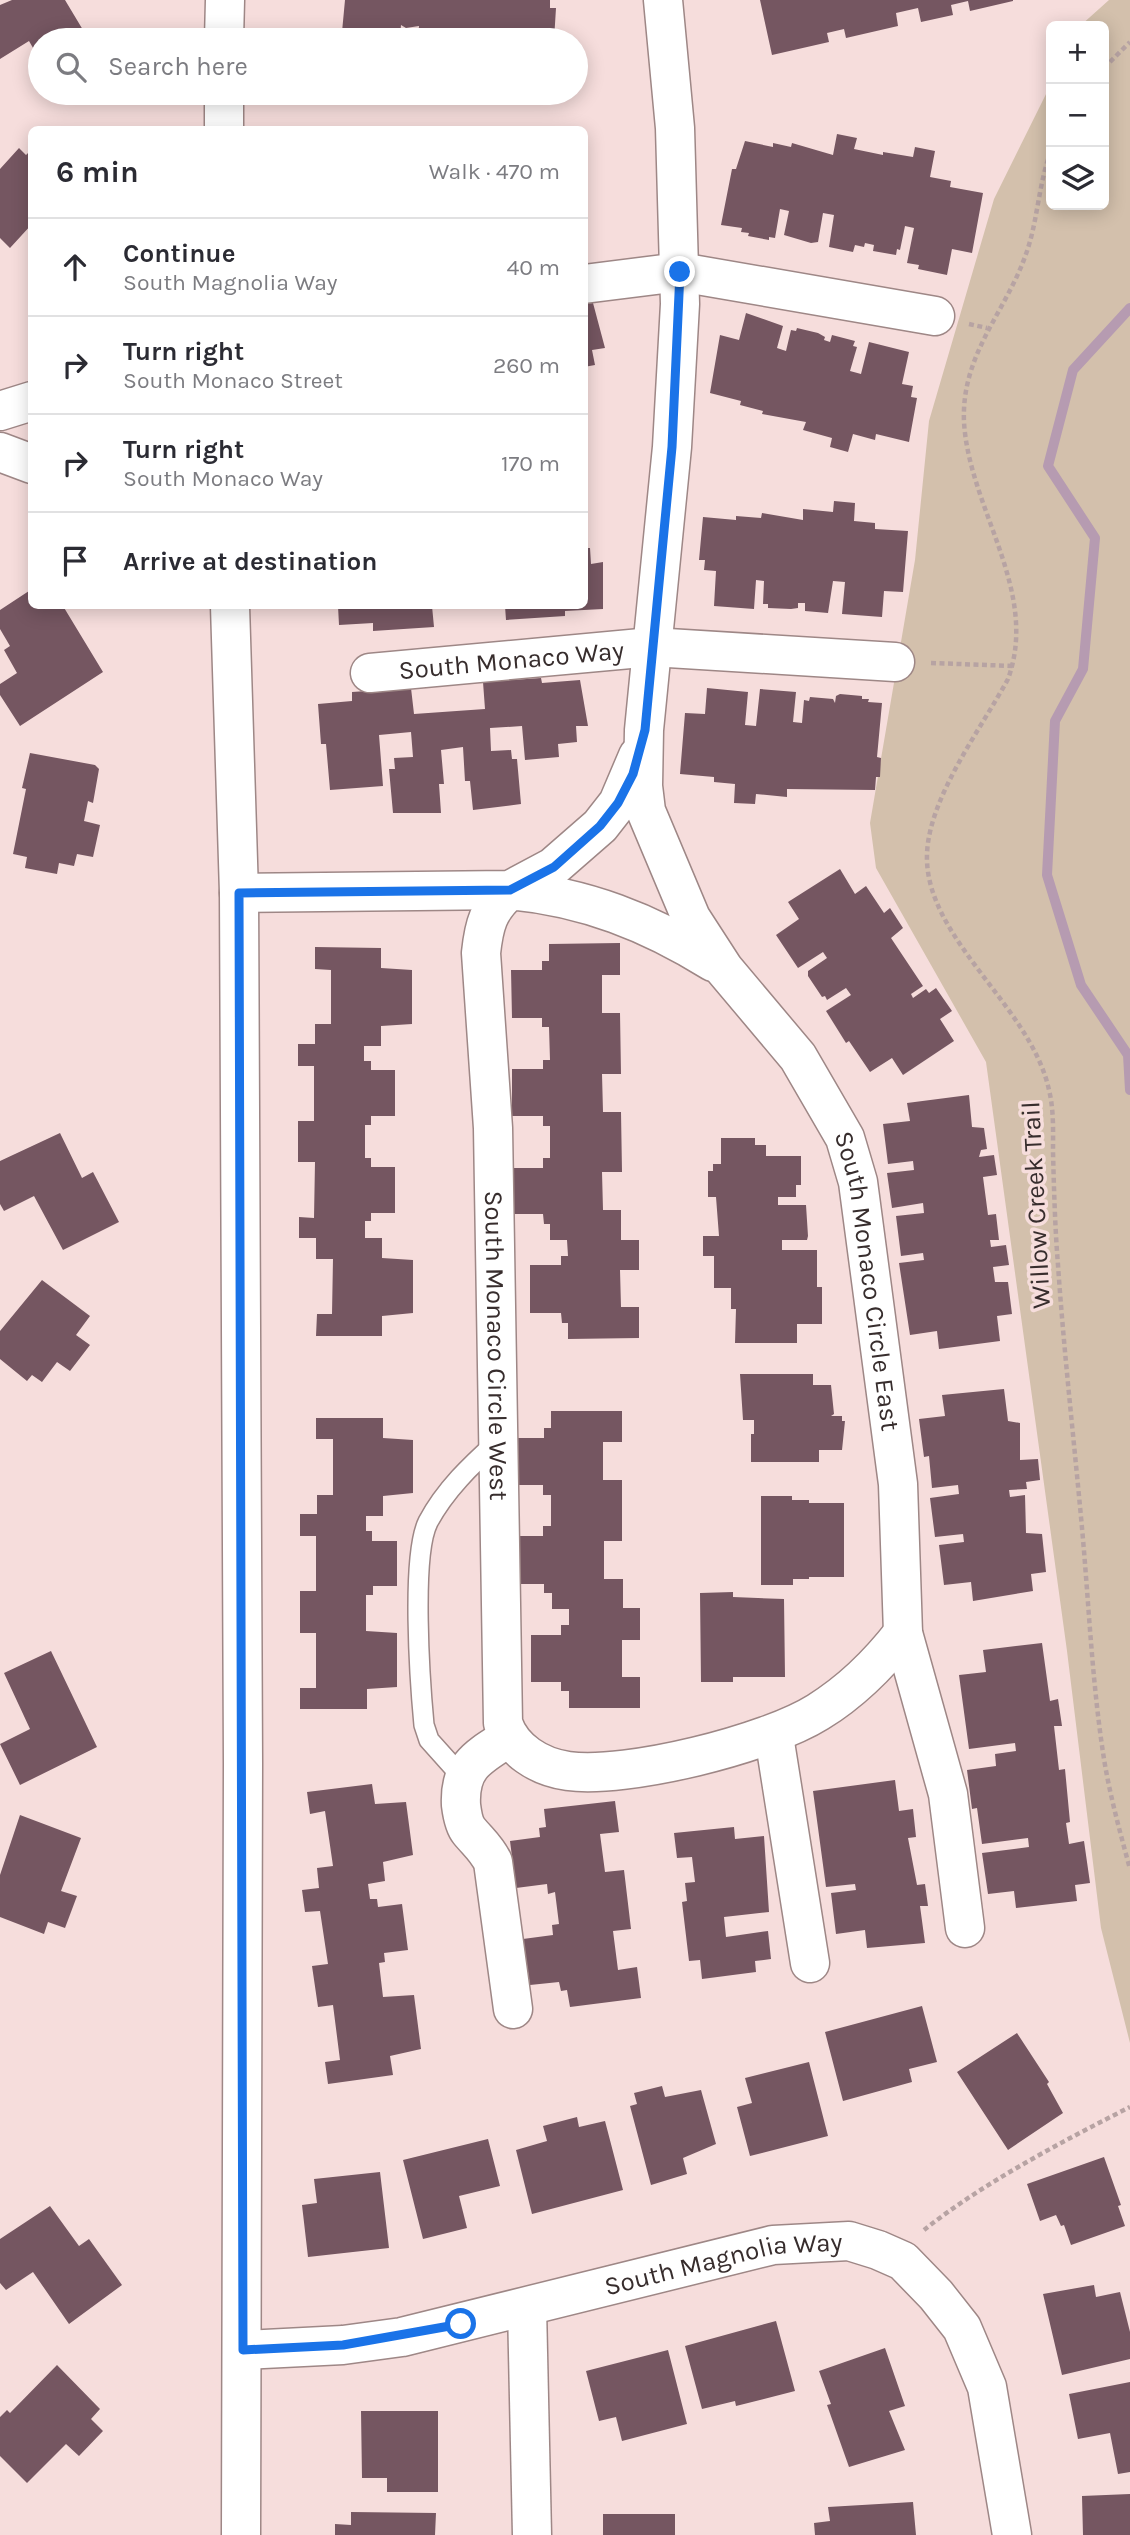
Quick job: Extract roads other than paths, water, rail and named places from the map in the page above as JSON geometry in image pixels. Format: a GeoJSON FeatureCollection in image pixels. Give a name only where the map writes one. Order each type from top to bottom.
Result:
{"type":"FeatureCollection","features":[{"type":"Feature","properties":{"kind":"street"},"geometry":{"type":"LineString","coordinates":[[224,28],[225,0]]}},
{"type":"Feature","properties":{"kind":"street","name":"South Monaco Way"},"geometry":{"type":"LineString","coordinates":[[663,0],[673,95],[680,272],[672,447],[652,647],[643,786],[646,811],[691,918],[724,968]]}},
{"type":"Feature","properties":{"kind":"street"},"geometry":{"type":"LineString","coordinates":[[224,105],[224,126]]}},
{"type":"Feature","properties":{"kind":"street"},"geometry":{"type":"LineString","coordinates":[[588,284],[680,272],[934,316]]}},
{"type":"Feature","properties":{"kind":"street"},"geometry":{"type":"LineString","coordinates":[[0,411],[28,402]]}},
{"type":"Feature","properties":{"kind":"street"},"geometry":{"type":"LineString","coordinates":[[0,452],[28,462]]}},
{"type":"Feature","properties":{"kind":"street"},"geometry":{"type":"LineString","coordinates":[[230,609],[239,893],[243,2350],[241,2535]]}},
{"type":"Feature","properties":{"kind":"street","name":"South Monaco Way"},"geometry":{"type":"LineString","coordinates":[[370,673],[652,647],[895,662]]}},
{"type":"Feature","properties":{"kind":"street","name":"South Monaco Way"},"geometry":{"type":"LineString","coordinates":[[239,893],[510,890],[554,867],[600,826],[618,803],[633,774],[645,730]]}},
{"type":"Feature","properties":{"kind":"street"},"geometry":{"type":"LineString","coordinates":[[510,890],[585,902],[632,918],[671,935],[724,968]]}},
{"type":"Feature","properties":{"kind":"street","name":"South Monaco Circle West"},"geometry":{"type":"LineString","coordinates":[[508,1738],[501,1705],[493,1128],[481,953],[484,925],[493,904],[510,890]]}},
{"type":"Feature","properties":{"kind":"street","name":"South Monaco Circle East"},"geometry":{"type":"LineString","coordinates":[[724,968],[805,1067],[845,1138],[858,1182],[898,1484],[903,1633],[948,1794],[965,1928]]}},
{"type":"Feature","properties":{"kind":"street"},"geometry":{"type":"LineString","coordinates":[[513,2009],[493,1861],[484,1845],[468,1830],[461,1811],[466,1770],[482,1755],[508,1738],[528,1756],[546,1765],[567,1771],[592,1771],[676,1760],[774,1736],[818,1713],[852,1688],[880,1663],[903,1633]]}},
{"type":"Feature","properties":{"kind":"street"},"geometry":{"type":"LineString","coordinates":[[774,1736],[810,1963]]}},
{"type":"Feature","properties":{"kind":"street","name":"South Magnolia Way"},"geometry":{"type":"LineString","coordinates":[[243,2350],[343,2345],[402,2337],[774,2245],[849,2241],[903,2262],[936,2295],[962,2328],[987,2387],[1012,2535]]}},
{"type":"Feature","properties":{"kind":"street"},"geometry":{"type":"LineString","coordinates":[[527,2307],[532,2535]]}},
{"type":"Feature","properties":{"kind":"lane"},"geometry":{"type":"LineString","coordinates":[[464,1779],[429,1740],[424,1725],[419,1558],[427,1524],[445,1494],[498,1441]]}},
{"type":"Feature","properties":{"kind":"waterway"},"geometry":{"type":"LineString","coordinates":[[1130,308],[1073,370],[1048,466],[1095,538],[1083,669],[1055,721],[1047,875],[1081,985],[1128,1055],[1130,1090]]}}]}
